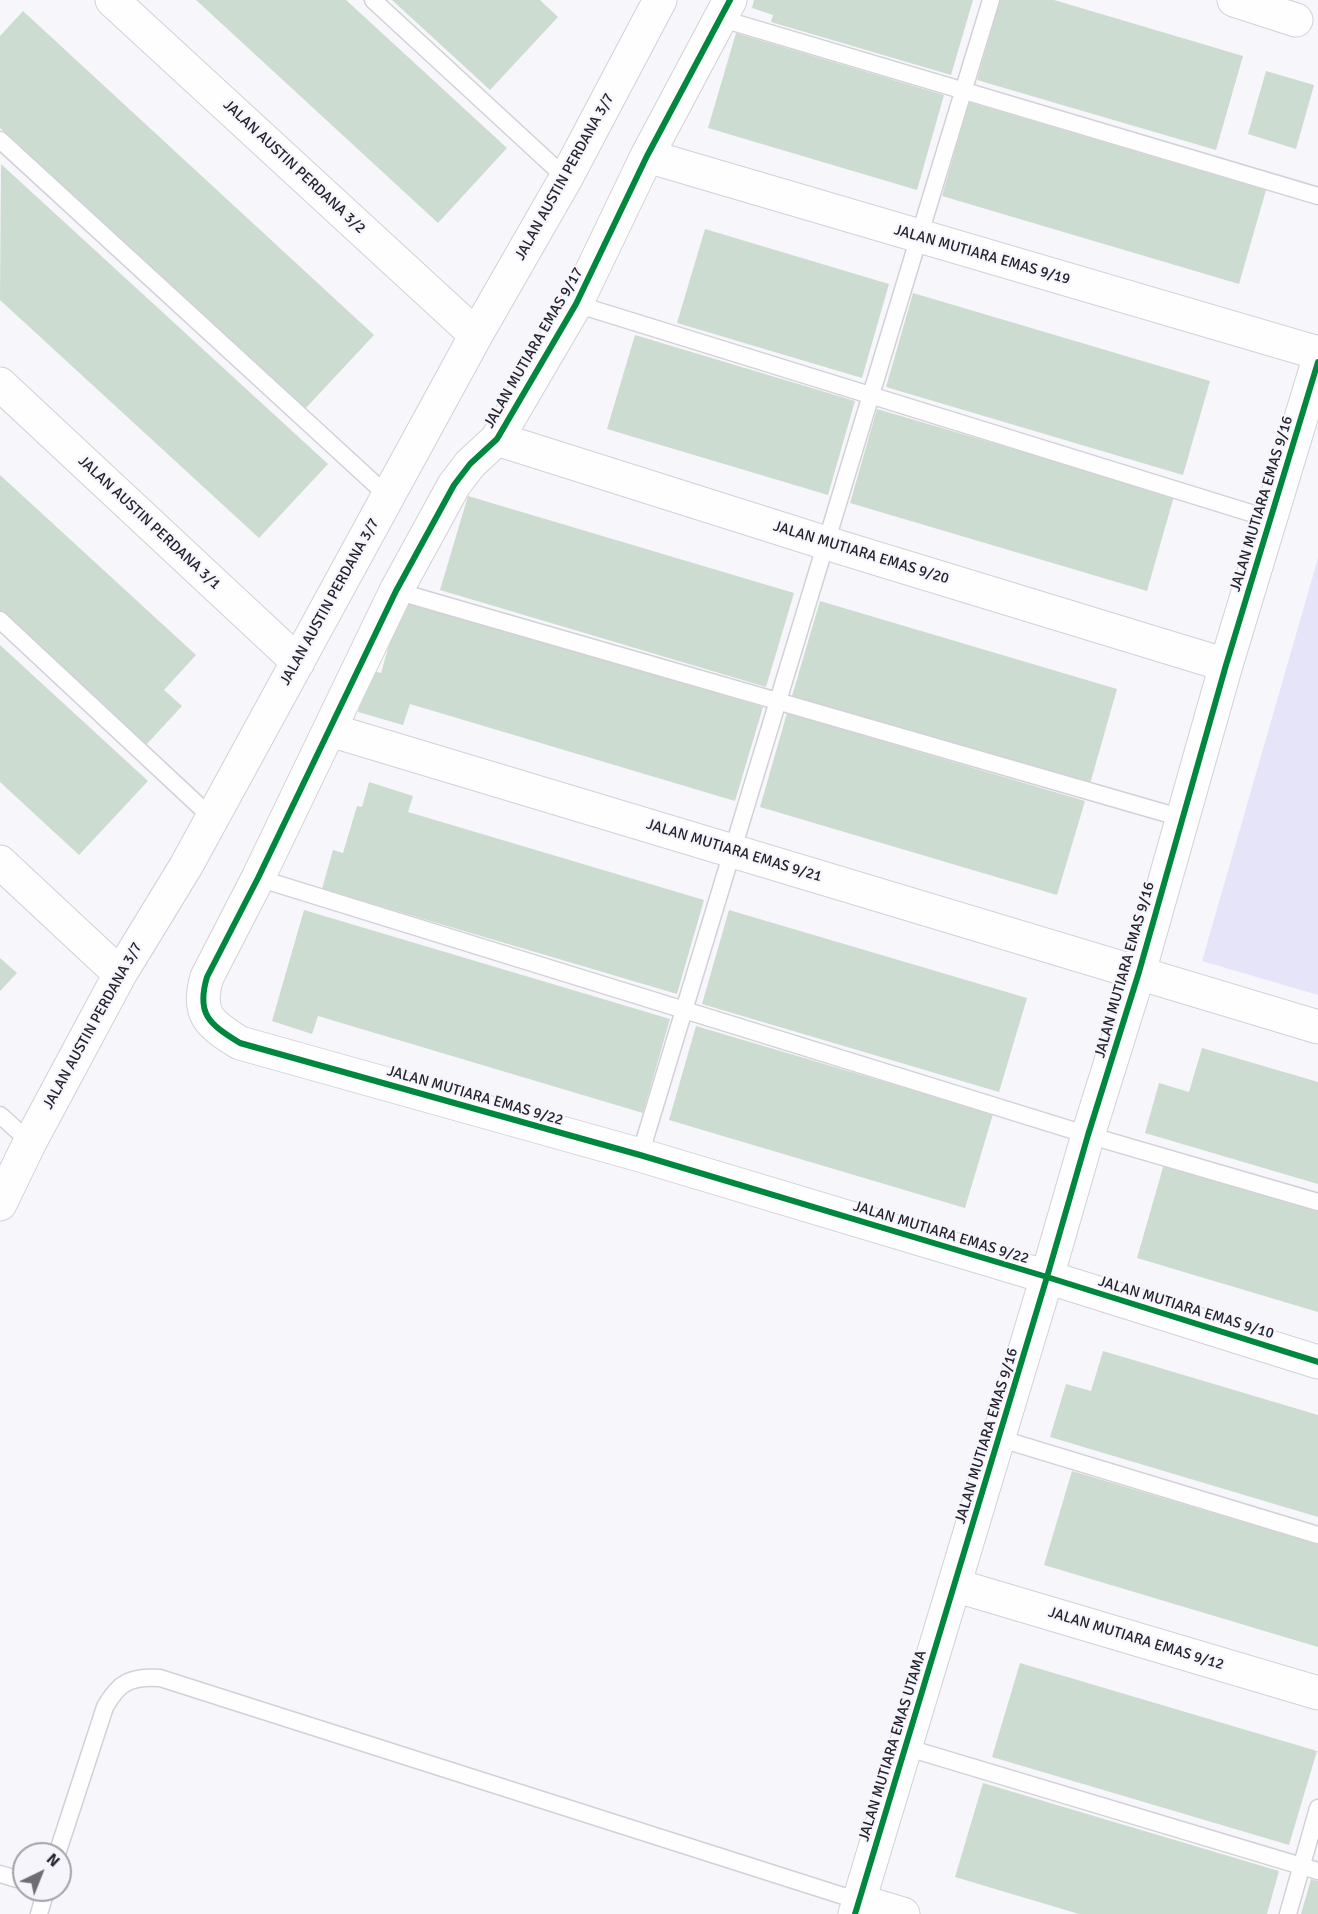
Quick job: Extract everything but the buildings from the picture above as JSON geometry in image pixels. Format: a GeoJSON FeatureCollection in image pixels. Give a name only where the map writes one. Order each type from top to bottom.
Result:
{"type":"FeatureCollection","features":[{"type":"Feature","properties":{"kind":"street","name":"JALAN AUSTIN PERDANA 3/2"},"geometry":{"type":"LineString","coordinates":[[112,0],[476,335]]}},
{"type":"Feature","properties":{"kind":"street"},"geometry":{"type":"LineString","coordinates":[[1234,0],[1296,20]]}},
{"type":"Feature","properties":{"kind":"street","name":"JALAN AUSTIN PERDANA 3/7"},"geometry":{"type":"LineString","coordinates":[[0,1204],[30,1142],[120,974],[186,866],[476,335],[566,178],[650,5]]}},
{"type":"Feature","properties":{"kind":"street","name":"JALAN MUTIARA EMAS 9/17"},"geometry":{"type":"LineString","coordinates":[[330,730],[396,591],[454,485],[470,464],[497,439],[576,304],[646,156],[725,9]]}},
{"type":"Feature","properties":{"kind":"street","name":"JALAN MUTIARA EMAS 9/19"},"geometry":{"type":"LineString","coordinates":[[646,156],[1318,353]]}},
{"type":"Feature","properties":{"kind":"street","name":"JALAN MUTIARA EMAS 9/16"},"geometry":{"type":"LineString","coordinates":[[954,1585],[1139,972],[1226,665],[1318,362]]}},
{"type":"Feature","properties":{"kind":"street","name":"JALAN AUSTIN PERDANA 3/1"},"geometry":{"type":"LineString","coordinates":[[0,384],[298,662]]}},
{"type":"Feature","properties":{"kind":"street","name":"JALAN MUTIARA EMAS 9/20"},"geometry":{"type":"LineString","coordinates":[[497,439],[826,543],[1226,665]]}},
{"type":"Feature","properties":{"kind":"street","name":"JALAN MUTIARA EMAS 9/21"},"geometry":{"type":"LineString","coordinates":[[330,730],[1318,1027]]}},
{"type":"Feature","properties":{"kind":"street","name":"JALAN MUTIARA EMAS 9/22"},"geometry":{"type":"LineString","coordinates":[[330,730],[207,977],[202,994],[205,1014],[216,1029],[240,1043],[640,1155],[1047,1277]]}},
{"type":"Feature","properties":{"kind":"street"},"geometry":{"type":"LineString","coordinates":[[0,862],[120,974]]}},
{"type":"Feature","properties":{"kind":"street","name":"JALAN MUTIARA EMAS 9/10"},"geometry":{"type":"LineString","coordinates":[[1047,1277],[1318,1362]]}},
{"type":"Feature","properties":{"kind":"street","name":"JALAN MUTIARA EMAS 9/12"},"geometry":{"type":"LineString","coordinates":[[954,1585],[1318,1693]]}},
{"type":"Feature","properties":{"kind":"street","name":"JALAN MUTIARA EMAS UTAMA"},"geometry":{"type":"LineString","coordinates":[[857,1908],[954,1585]]}},
{"type":"Feature","properties":{"kind":"street"},"geometry":{"type":"LineString","coordinates":[[857,1908],[903,1914]]}},
{"type":"Feature","properties":{"kind":"lane"},"geometry":{"type":"LineString","coordinates":[[373,0],[566,178]]}},
{"type":"Feature","properties":{"kind":"lane"},"geometry":{"type":"LineString","coordinates":[[640,1155],[991,0]]}},
{"type":"Feature","properties":{"kind":"lane"},"geometry":{"type":"LineString","coordinates":[[725,9],[963,91],[1318,196]]}},
{"type":"Feature","properties":{"kind":"lane"},"geometry":{"type":"LineString","coordinates":[[0,140],[388,497]]}},
{"type":"Feature","properties":{"kind":"lane"},"geometry":{"type":"LineString","coordinates":[[576,304],[1270,519]]}},
{"type":"Feature","properties":{"kind":"lane"},"geometry":{"type":"LineString","coordinates":[[396,591],[1182,818]]}},
{"type":"Feature","properties":{"kind":"lane"},"geometry":{"type":"LineString","coordinates":[[0,622],[211,817]]}},
{"type":"Feature","properties":{"kind":"lane"},"geometry":{"type":"LineString","coordinates":[[258,878],[1088,1135],[1318,1202]]}},
{"type":"Feature","properties":{"kind":"lane"},"geometry":{"type":"LineString","coordinates":[[0,1115],[30,1142]]}},
{"type":"Feature","properties":{"kind":"lane"},"geometry":{"type":"LineString","coordinates":[[998,1438],[1318,1534]]}},
{"type":"Feature","properties":{"kind":"lane"},"geometry":{"type":"LineString","coordinates":[[61,1842],[105,1707],[113,1692],[126,1682],[142,1677],[159,1678],[857,1908]]}},
{"type":"Feature","properties":{"kind":"lane"},"geometry":{"type":"LineString","coordinates":[[905,1747],[1318,1871]]}},
{"type":"Feature","properties":{"kind":"lane"},"geometry":{"type":"LineString","coordinates":[[1288,1914],[1318,1808]]}},
{"type":"Feature","properties":{"kind":"shaded area"},"geometry":{"type":"Polygon","coordinates":[[[1318,558],[1318,995],[1202,961],[1318,558]]]}},
{"type":"Feature","properties":{"kind":"cycle path"},"geometry":{"type":"LineString","coordinates":[[730,0],[647,156],[576,304],[497,439],[470,464],[454,485],[396,591],[258,878],[207,977],[203,1000],[204,1009],[213,1024],[240,1043],[640,1155],[1047,1277],[1318,1362]]}},
{"type":"Feature","properties":{"kind":"cycle path"},"geometry":{"type":"LineString","coordinates":[[855,1914],[1139,972],[1226,665],[1318,362]]}}]}
